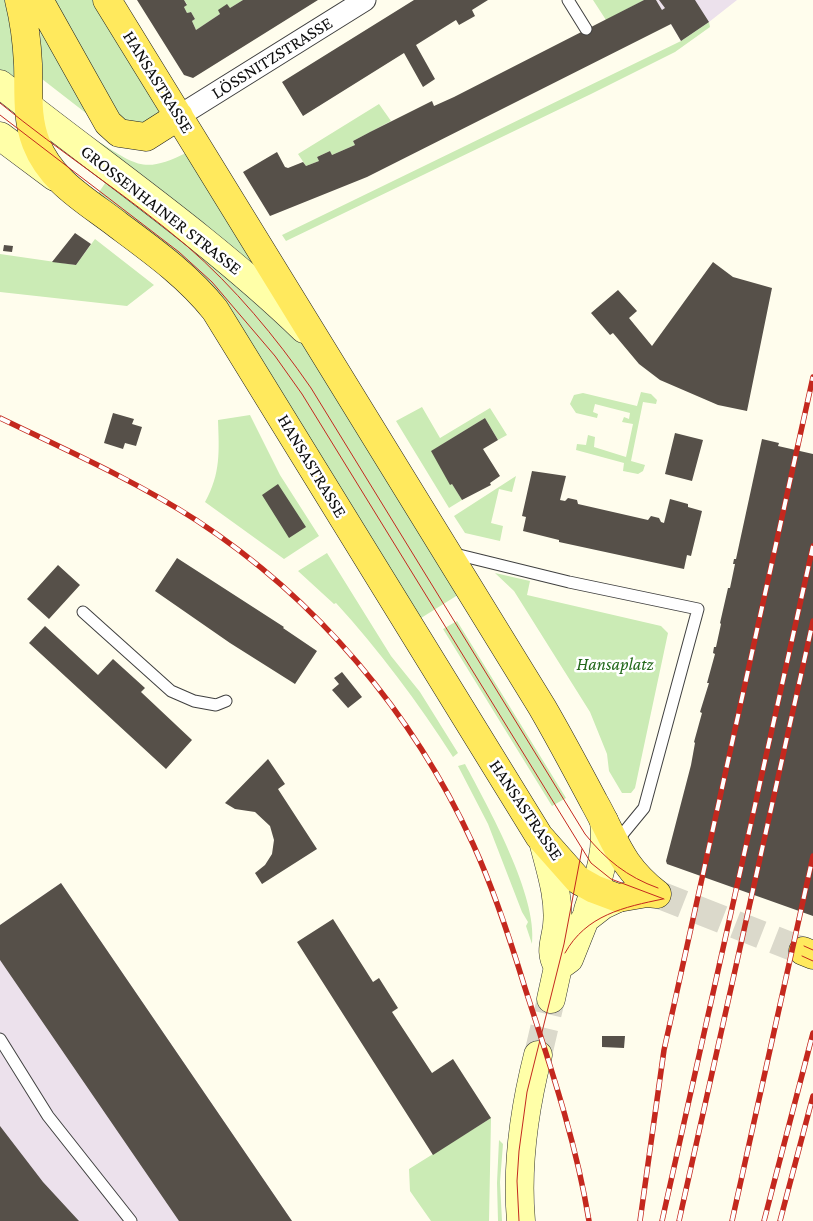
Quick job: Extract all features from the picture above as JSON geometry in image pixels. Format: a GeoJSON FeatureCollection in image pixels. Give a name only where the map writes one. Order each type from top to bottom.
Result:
{"type":"FeatureCollection","features":[{"type":"Feature","properties":{"kind":"main road","name":"HANSASTRASSE"},"geometry":{"type":"LineString","coordinates":[[19,0],[28,62],[27,105],[35,142],[55,177],[176,269],[200,291],[215,310],[543,841],[578,880],[606,894],[656,894],[628,866],[542,707],[107,0]]}},
{"type":"Feature","properties":{"kind":"main road"},"geometry":{"type":"LineString","coordinates":[[37,0],[43,7],[108,123],[119,133],[146,137],[179,116]]}},
{"type":"Feature","properties":{"kind":"street","name":"LÖSSNITZSTRASSE"},"geometry":{"type":"LineString","coordinates":[[179,116],[365,0]]}},
{"type":"Feature","properties":{"kind":"street","name":"GROSSENHAINER STRASSE"},"geometry":{"type":"LineString","coordinates":[[0,84],[200,238],[277,303],[317,342]]}},
{"type":"Feature","properties":{"kind":"street"},"geometry":{"type":"LineString","coordinates":[[0,136],[55,177]]}},
{"type":"Feature","properties":{"kind":"street"},"geometry":{"type":"LineString","coordinates":[[551,999],[558,967],[569,958],[585,919],[606,894],[606,849],[609,833]]}},
{"type":"Feature","properties":{"kind":"street"},"geometry":{"type":"LineString","coordinates":[[543,841],[556,892],[557,918],[552,957],[558,967]]}},
{"type":"Feature","properties":{"kind":"street"},"geometry":{"type":"LineString","coordinates":[[521,1221],[519,1182],[522,1132],[528,1093],[538,1055]]}},
{"type":"Feature","properties":{"kind":"lane"},"geometry":{"type":"LineString","coordinates":[[568,0],[586,29]]}},
{"type":"Feature","properties":{"kind":"lane"},"geometry":{"type":"LineString","coordinates":[[449,553],[569,582],[698,609],[644,808],[634,824],[609,833]]}},
{"type":"Feature","properties":{"kind":"lane"},"geometry":{"type":"LineString","coordinates":[[83,612],[171,691],[194,701],[216,705],[226,701]]}},
{"type":"Feature","properties":{"kind":"lane"},"geometry":{"type":"LineString","coordinates":[[0,1039],[48,1116],[131,1221]]}},
{"type":"Feature","properties":{"kind":"shaded area"},"geometry":{"type":"Polygon","coordinates":[[[656,0],[737,0],[681,41],[656,0]]]}},
{"type":"Feature","properties":{"kind":"shaded area"},"geometry":{"type":"Polygon","coordinates":[[[61,883],[292,1221],[0,1221],[0,925],[61,883]]]}},
{"type":"Feature","properties":{"kind":"green space"},"geometry":{"type":"Polygon","coordinates":[[[0,0],[8,0],[14,43],[15,77],[13,79],[0,72],[0,0]]]}},
{"type":"Feature","properties":{"kind":"green space"},"geometry":{"type":"Polygon","coordinates":[[[52,0],[95,0],[160,109],[154,122],[124,125],[52,0]]]}},
{"type":"Feature","properties":{"kind":"green space"},"geometry":{"type":"Polygon","coordinates":[[[184,0],[243,0],[230,8],[227,5],[219,10],[220,14],[196,30],[192,21],[195,19],[191,12],[187,13],[184,7],[187,4],[184,0]]]}},
{"type":"Feature","properties":{"kind":"green space"},"geometry":{"type":"Polygon","coordinates":[[[593,0],[644,0],[606,20],[593,0]]]}},
{"type":"Feature","properties":{"kind":"green space"},"geometry":{"type":"Polygon","coordinates":[[[709,22],[710,27],[675,52],[591,94],[286,241],[282,235],[681,41],[709,22]]]}},
{"type":"Feature","properties":{"kind":"green space"},"geometry":{"type":"Polygon","coordinates":[[[40,27],[100,124],[42,79],[40,27]]]}},
{"type":"Feature","properties":{"kind":"green space"},"geometry":{"type":"Polygon","coordinates":[[[379,104],[391,121],[353,141],[355,145],[332,155],[330,151],[317,157],[319,161],[306,166],[298,154],[379,104]]]}},
{"type":"Feature","properties":{"kind":"green space"},"geometry":{"type":"Polygon","coordinates":[[[101,143],[134,162],[152,165],[174,159],[188,152],[257,262],[254,266],[97,148],[101,143]]]}},
{"type":"Feature","properties":{"kind":"green space"},"geometry":{"type":"Polygon","coordinates":[[[108,179],[301,337],[461,593],[421,618],[260,361],[97,195],[108,179]]]}},
{"type":"Feature","properties":{"kind":"green space"},"geometry":{"type":"Polygon","coordinates":[[[95,239],[154,285],[127,306],[0,292],[0,254],[76,265],[95,239]]]}},
{"type":"Feature","properties":{"kind":"green space"},"geometry":{"type":"Polygon","coordinates":[[[641,392],[651,394],[657,400],[656,404],[643,402],[631,461],[645,465],[643,471],[638,474],[623,471],[624,463],[576,450],[577,444],[586,445],[588,435],[595,437],[594,447],[626,457],[633,424],[622,422],[624,417],[629,419],[630,413],[595,404],[593,412],[598,414],[597,418],[576,413],[570,404],[574,395],[583,393],[637,406],[641,392]]]}},
{"type":"Feature","properties":{"kind":"green space"},"geometry":{"type":"Polygon","coordinates":[[[422,407],[440,438],[490,408],[507,435],[498,440],[485,418],[432,451],[450,484],[452,484],[462,500],[449,508],[396,421],[422,407]]]}},
{"type":"Feature","properties":{"kind":"green space"},"geometry":{"type":"Polygon","coordinates":[[[250,415],[280,475],[319,536],[284,559],[205,502],[214,481],[218,462],[218,420],[250,415]]]}},
{"type":"Feature","properties":{"kind":"green space"},"geometry":{"type":"Polygon","coordinates":[[[516,476],[512,492],[499,489],[491,523],[503,526],[500,541],[465,533],[454,516],[516,476]]]}},
{"type":"Feature","properties":{"kind":"green space"},"geometry":{"type":"Polygon","coordinates":[[[327,553],[391,656],[420,692],[458,753],[453,757],[412,696],[367,639],[336,603],[334,604],[298,571],[327,553]]]}},
{"type":"Feature","properties":{"kind":"green space","name":"Hansaplatz"},"geometry":{"type":"Polygon","coordinates":[[[495,573],[530,581],[527,595],[661,626],[668,633],[635,788],[631,793],[622,793],[609,771],[607,754],[590,712],[514,591],[495,573]]]}},
{"type":"Feature","properties":{"kind":"green space"},"geometry":{"type":"Polygon","coordinates":[[[457,621],[566,798],[552,806],[443,629],[457,621]]]}},
{"type":"Feature","properties":{"kind":"green space"},"geometry":{"type":"Polygon","coordinates":[[[465,764],[498,827],[520,877],[532,924],[532,944],[526,926],[528,922],[522,912],[488,824],[458,766],[465,764]]]}},
{"type":"Feature","properties":{"kind":"green space"},"geometry":{"type":"Polygon","coordinates":[[[491,1118],[489,1221],[431,1221],[410,1191],[409,1169],[491,1118]]]}},
{"type":"Feature","properties":{"kind":"green space"},"geometry":{"type":"Polygon","coordinates":[[[499,1140],[503,1144],[500,1182],[502,1221],[498,1221],[499,1140]]]}},
{"type":"Feature","properties":{"kind":"building"},"geometry":{"type":"Polygon","coordinates":[[[137,0],[184,0],[187,5],[184,7],[187,13],[191,12],[195,19],[192,21],[196,30],[220,14],[218,10],[227,4],[230,8],[243,0],[318,0],[193,78],[184,75],[137,0]]]}},
{"type":"Feature","properties":{"kind":"building"},"geometry":{"type":"Polygon","coordinates":[[[414,0],[488,0],[472,10],[475,16],[459,25],[456,20],[416,45],[435,79],[423,87],[404,53],[303,116],[282,82],[414,0]]]}},
{"type":"Feature","properties":{"kind":"building"},"geometry":{"type":"Polygon","coordinates":[[[644,0],[656,0],[662,10],[665,8],[659,0],[695,0],[709,22],[681,41],[671,24],[367,177],[270,216],[243,172],[277,152],[285,167],[288,168],[303,162],[306,166],[319,161],[317,157],[330,151],[332,155],[355,145],[353,141],[370,132],[432,101],[434,106],[454,97],[644,0]]]}},
{"type":"Feature","properties":{"kind":"building"},"geometry":{"type":"Polygon","coordinates":[[[75,233],[91,244],[76,265],[52,262],[75,233]]]}},
{"type":"Feature","properties":{"kind":"building"},"geometry":{"type":"Polygon","coordinates":[[[4,245],[13,246],[12,252],[3,251],[4,245]]]}},
{"type":"Feature","properties":{"kind":"building"},"geometry":{"type":"Polygon","coordinates":[[[713,262],[733,277],[772,288],[747,411],[718,405],[660,380],[639,364],[613,333],[610,335],[591,313],[618,290],[637,311],[629,318],[652,346],[713,262]]]}},
{"type":"Feature","properties":{"kind":"building"},"geometry":{"type":"Polygon","coordinates":[[[113,413],[134,419],[132,424],[142,427],[136,446],[125,443],[123,449],[104,443],[113,413]]]}},
{"type":"Feature","properties":{"kind":"building"},"geometry":{"type":"Polygon","coordinates":[[[485,418],[498,440],[483,449],[500,476],[490,483],[491,485],[462,500],[452,484],[450,485],[431,451],[485,418]]]}},
{"type":"Feature","properties":{"kind":"building"},"geometry":{"type":"Polygon","coordinates":[[[675,433],[703,440],[692,481],[665,474],[675,433]]]}},
{"type":"Feature","properties":{"kind":"building"},"geometry":{"type":"Polygon","coordinates":[[[762,439],[779,443],[778,446],[813,454],[813,916],[667,864],[666,861],[691,765],[694,742],[702,713],[700,712],[715,654],[713,653],[714,647],[716,647],[728,588],[730,588],[735,564],[733,564],[734,559],[736,559],[762,439]]]}},
{"type":"Feature","properties":{"kind":"building"},"geometry":{"type":"Polygon","coordinates":[[[532,471],[566,476],[560,500],[565,501],[568,498],[577,500],[578,504],[648,520],[651,516],[659,518],[664,523],[670,499],[688,504],[688,507],[702,511],[691,556],[687,555],[684,569],[559,542],[559,540],[523,531],[526,517],[522,516],[532,471]]]}},
{"type":"Feature","properties":{"kind":"building"},"geometry":{"type":"Polygon","coordinates":[[[278,484],[306,527],[289,538],[262,495],[278,484]]]}},
{"type":"Feature","properties":{"kind":"building"},"geometry":{"type":"Polygon","coordinates":[[[177,558],[284,627],[317,651],[295,684],[230,643],[155,591],[177,558]]]}},
{"type":"Feature","properties":{"kind":"building"},"geometry":{"type":"Polygon","coordinates":[[[58,565],[80,585],[49,619],[27,599],[58,565]]]}},
{"type":"Feature","properties":{"kind":"building"},"geometry":{"type":"Polygon","coordinates":[[[45,626],[98,675],[113,659],[145,688],[141,692],[192,740],[166,769],[29,643],[45,626]]]}},
{"type":"Feature","properties":{"kind":"building"},"geometry":{"type":"Polygon","coordinates":[[[342,672],[362,697],[348,708],[332,690],[339,684],[334,678],[342,672]]]}},
{"type":"Feature","properties":{"kind":"building"},"geometry":{"type":"Polygon","coordinates":[[[268,759],[285,784],[278,789],[317,849],[262,884],[255,873],[265,865],[272,854],[274,840],[270,826],[255,812],[235,809],[225,803],[268,759]]]}},
{"type":"Feature","properties":{"kind":"building"},"geometry":{"type":"Polygon","coordinates":[[[61,883],[292,1221],[179,1221],[0,960],[0,925],[61,883]]]}},
{"type":"Feature","properties":{"kind":"building"},"geometry":{"type":"Polygon","coordinates":[[[333,919],[373,982],[379,978],[398,1008],[392,1012],[432,1073],[453,1059],[491,1118],[433,1155],[297,942],[333,919]]]}},
{"type":"Feature","properties":{"kind":"building"},"geometry":{"type":"Polygon","coordinates":[[[602,1036],[625,1036],[624,1048],[602,1047],[602,1036]]]}},
{"type":"Feature","properties":{"kind":"building"},"geometry":{"type":"Polygon","coordinates":[[[0,1126],[43,1182],[79,1221],[0,1221],[0,1126]]]}},
{"type":"Feature","properties":{"kind":"tunnel"},"geometry":{"type":"LineString","coordinates":[[657,894],[803,951]]}},
{"type":"Feature","properties":{"kind":"tunnel"},"geometry":{"type":"LineString","coordinates":[[538,1055],[551,999]]}},
{"type":"Feature","properties":{"kind":"tram line"},"geometry":{"type":"LineString","coordinates":[[0,103],[187,246],[222,279],[253,313],[311,388],[585,834],[617,866],[647,884],[658,888]]}},
{"type":"Feature","properties":{"kind":"tram line"},"geometry":{"type":"LineString","coordinates":[[0,115],[179,252],[212,282],[275,356],[302,394],[591,863],[611,879],[664,899]]}},
{"type":"Feature","properties":{"kind":"tram line"},"geometry":{"type":"LineString","coordinates":[[519,1221],[517,1181],[527,1092],[564,944],[582,849]]}},
{"type":"Feature","properties":{"kind":"tram line"},"geometry":{"type":"LineString","coordinates":[[565,953],[574,940],[595,921],[634,905],[663,899]]}},
{"type":"Feature","properties":{"kind":"tram line"},"geometry":{"type":"LineString","coordinates":[[804,946],[813,950]]}},
{"type":"Feature","properties":{"kind":"tram line"},"geometry":{"type":"LineString","coordinates":[[802,956],[813,961]]}},
{"type":"Feature","properties":{"kind":"railway"},"geometry":{"type":"LineString","coordinates":[[640,1221],[664,1050],[813,377]]}},
{"type":"Feature","properties":{"kind":"railway"},"geometry":{"type":"LineString","coordinates":[[0,418],[100,466],[172,505],[240,551],[282,586],[321,623],[357,662],[391,705],[421,749],[449,796],[481,861],[495,897],[562,1103],[584,1191],[589,1221]]}},
{"type":"Feature","properties":{"kind":"railway"},"geometry":{"type":"LineString","coordinates":[[662,1221],[813,546]]}},
{"type":"Feature","properties":{"kind":"railway"},"geometry":{"type":"LineString","coordinates":[[679,1221],[813,621]]}},
{"type":"Feature","properties":{"kind":"railway"},"geometry":{"type":"LineString","coordinates":[[732,1221],[813,856]]}},
{"type":"Feature","properties":{"kind":"railway"},"geometry":{"type":"LineString","coordinates":[[764,1221],[813,1033]]}},
{"type":"Feature","properties":{"kind":"railway"},"geometry":{"type":"LineString","coordinates":[[780,1221],[813,1096]]}}]}
